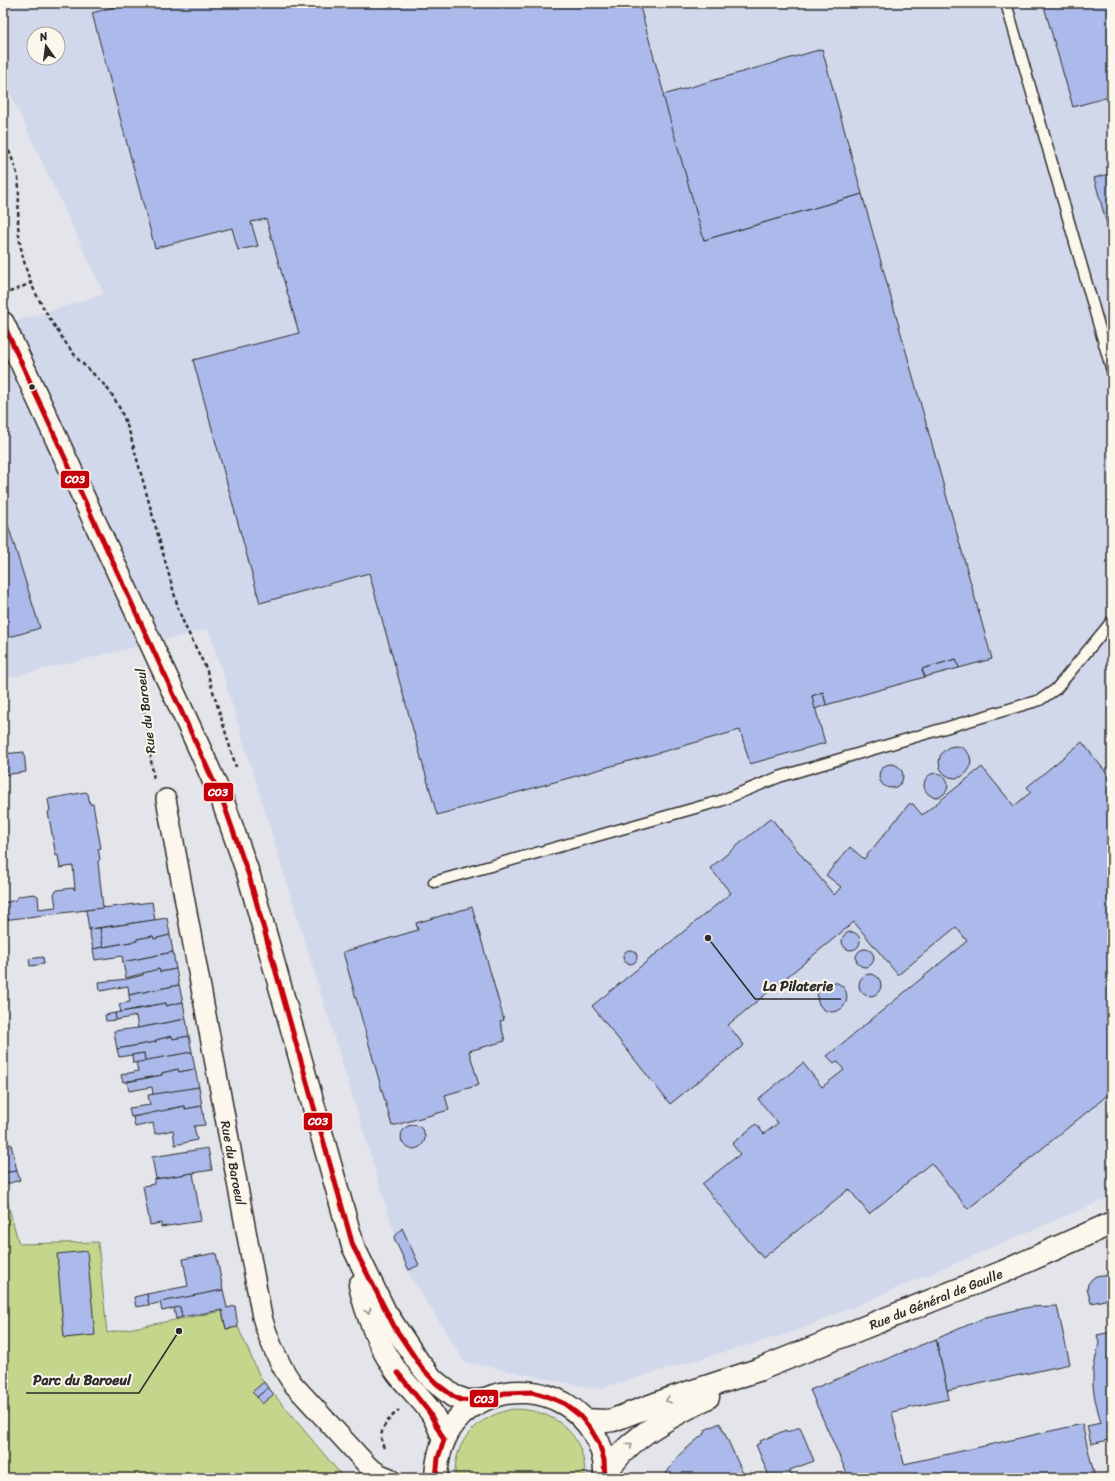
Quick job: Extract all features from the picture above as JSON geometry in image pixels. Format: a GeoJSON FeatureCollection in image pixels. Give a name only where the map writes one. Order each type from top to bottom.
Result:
{"type":"FeatureCollection","features":[{"type":"Feature","properties":{"kind":"main road"},"geometry":{"type":"LineString","coordinates":[[3,323],[202,754],[228,815],[249,876],[353,1246],[360,1289],[380,1342],[398,1374],[431,1412],[439,1426],[444,1440]]}},
{"type":"Feature","properties":{"kind":"main road","name":"Rue du Général de Gaulle"},"geometry":{"type":"LineString","coordinates":[[584,1420],[613,1420],[666,1400],[758,1370],[1003,1272],[1112,1223]]}},
{"type":"Feature","properties":{"kind":"main road"},"geometry":{"type":"LineString","coordinates":[[353,1246],[385,1312],[419,1363],[442,1388],[453,1396],[467,1401],[481,1401]]}},
{"type":"Feature","properties":{"kind":"main road","name":"Rue du Général de Gaulle"},"geometry":{"type":"LineString","coordinates":[[605,1476],[618,1456],[640,1436],[758,1370]]}},
{"type":"Feature","properties":{"kind":"main road"},"geometry":{"type":"LineString","coordinates":[[436,1478],[438,1458],[444,1440],[456,1421],[481,1401],[502,1393],[525,1391],[536,1392],[557,1399],[576,1412],[584,1420],[600,1445],[604,1460],[605,1476]]}},
{"type":"Feature","properties":{"kind":"street","name":"Rue du Baroeul"},"geometry":{"type":"LineString","coordinates":[[166,800],[262,1317],[271,1345],[284,1371],[293,1384],[370,1466],[380,1474],[390,1478]]}},
{"type":"Feature","properties":{"kind":"lane"},"geometry":{"type":"LineString","coordinates":[[1006,3],[1112,371]]}},
{"type":"Feature","properties":{"kind":"lane"},"geometry":{"type":"LineString","coordinates":[[434,882],[720,801],[779,777],[1040,700],[1056,689],[1112,621]]}},
{"type":"Feature","properties":{"kind":"path"},"geometry":{"type":"LineString","coordinates":[[3,295],[31,283]]}},
{"type":"Feature","properties":{"kind":"path","name":"Rue du Baroeul"},"geometry":{"type":"LineString","coordinates":[[141,681],[145,720],[158,804],[166,800]]}},
{"type":"Feature","properties":{"kind":"path"},"geometry":{"type":"LineString","coordinates":[[388,1452],[383,1447],[381,1432],[385,1424],[402,1407]]}},
{"type":"Feature","properties":{"kind":"shaded area"},"geometry":{"type":"Polygon","coordinates":[[[3,3],[1112,3],[1112,1196],[797,1331],[597,1389],[465,1362],[405,1268],[209,629],[3,679],[3,325],[104,294],[3,78],[3,3]]]}},
{"type":"Feature","properties":{"kind":"green space"},"geometry":{"type":"Polygon","coordinates":[[[3,1186],[19,1244],[98,1242],[107,1333],[222,1311],[226,1329],[238,1327],[261,1379],[344,1478],[3,1478],[3,1186]]]}},
{"type":"Feature","properties":{"kind":"green space"},"geometry":{"type":"Polygon","coordinates":[[[513,1409],[528,1410],[542,1414],[555,1419],[565,1427],[574,1437],[580,1449],[584,1462],[585,1478],[455,1478],[455,1464],[458,1452],[463,1441],[470,1432],[489,1417],[500,1412],[513,1409]]]}},
{"type":"Feature","properties":{"kind":"building"},"geometry":{"type":"Polygon","coordinates":[[[128,3],[639,3],[704,240],[862,194],[992,659],[959,668],[956,659],[922,669],[925,677],[826,705],[823,692],[812,696],[825,743],[750,764],[740,730],[437,815],[369,573],[260,603],[193,360],[299,333],[266,219],[251,222],[258,246],[238,250],[232,228],[155,248],[92,13],[128,3]]]}},
{"type":"Feature","properties":{"kind":"building"},"geometry":{"type":"Polygon","coordinates":[[[1043,3],[1112,3],[1112,96],[1073,107],[1043,3]]]}},
{"type":"Feature","properties":{"kind":"building"},"geometry":{"type":"Polygon","coordinates":[[[822,49],[862,194],[704,240],[663,95],[822,49]]]}},
{"type":"Feature","properties":{"kind":"building"},"geometry":{"type":"Polygon","coordinates":[[[1112,173],[1112,227],[1108,228],[1094,178],[1112,173]]]}},
{"type":"Feature","properties":{"kind":"building"},"geometry":{"type":"Polygon","coordinates":[[[3,509],[40,628],[3,639],[3,509]]]}},
{"type":"Feature","properties":{"kind":"building"},"geometry":{"type":"Polygon","coordinates":[[[956,659],[959,668],[925,677],[922,669],[956,659]]]}},
{"type":"Feature","properties":{"kind":"building"},"geometry":{"type":"Polygon","coordinates":[[[823,692],[826,705],[815,709],[812,696],[823,692]]]}},
{"type":"Feature","properties":{"kind":"building"},"geometry":{"type":"Polygon","coordinates":[[[1082,742],[1112,780],[1112,1097],[1109,1094],[968,1209],[931,1163],[869,1214],[849,1189],[763,1258],[702,1184],[740,1154],[732,1144],[756,1124],[764,1134],[778,1123],[758,1099],[803,1063],[822,1087],[844,1070],[837,1061],[834,1063],[827,1056],[967,941],[956,927],[898,975],[854,922],[728,1025],[744,1045],[670,1104],[592,1006],[731,893],[710,868],[771,818],[834,895],[841,887],[826,875],[850,847],[864,859],[909,804],[913,804],[922,815],[982,767],[1014,806],[1031,792],[1027,787],[1082,742]]]}},
{"type":"Feature","properties":{"kind":"building"},"geometry":{"type":"Polygon","coordinates":[[[952,746],[958,746],[967,750],[971,762],[967,774],[958,778],[952,778],[943,774],[939,765],[939,759],[943,750],[952,746]]]}},
{"type":"Feature","properties":{"kind":"building"},"geometry":{"type":"Polygon","coordinates":[[[24,752],[26,772],[3,775],[3,754],[24,752]]]}},
{"type":"Feature","properties":{"kind":"building"},"geometry":{"type":"Polygon","coordinates":[[[891,764],[896,765],[902,771],[902,781],[896,787],[891,788],[886,787],[880,781],[879,776],[880,771],[886,765],[891,764]]]}},
{"type":"Feature","properties":{"kind":"building"},"geometry":{"type":"Polygon","coordinates":[[[936,773],[945,776],[948,785],[945,794],[936,797],[927,794],[924,785],[927,776],[936,773]]]}},
{"type":"Feature","properties":{"kind":"building"},"geometry":{"type":"Polygon","coordinates":[[[86,792],[88,794],[90,804],[93,804],[101,848],[98,849],[100,859],[98,862],[103,908],[3,920],[3,903],[16,900],[19,896],[34,894],[38,896],[39,909],[56,907],[54,894],[57,890],[73,888],[75,890],[73,866],[60,868],[58,855],[56,856],[48,812],[50,811],[48,799],[86,792]]]}},
{"type":"Feature","properties":{"kind":"building"},"geometry":{"type":"Polygon","coordinates":[[[152,902],[155,920],[89,929],[86,910],[152,902]]]}},
{"type":"Feature","properties":{"kind":"building"},"geometry":{"type":"Polygon","coordinates":[[[472,907],[504,1020],[500,1021],[505,1041],[469,1051],[479,1085],[445,1095],[449,1110],[392,1126],[343,952],[418,930],[416,923],[472,907]]]}},
{"type":"Feature","properties":{"kind":"building"},"geometry":{"type":"Polygon","coordinates":[[[167,918],[170,935],[154,939],[153,936],[137,939],[137,941],[103,947],[100,928],[167,918]]]}},
{"type":"Feature","properties":{"kind":"building"},"geometry":{"type":"Polygon","coordinates":[[[100,928],[103,947],[93,949],[89,929],[100,928]]]}},
{"type":"Feature","properties":{"kind":"building"},"geometry":{"type":"Polygon","coordinates":[[[851,932],[857,935],[860,941],[857,947],[851,950],[845,947],[842,941],[845,935],[851,932]]]}},
{"type":"Feature","properties":{"kind":"building"},"geometry":{"type":"Polygon","coordinates":[[[170,935],[173,952],[123,962],[122,956],[95,960],[93,949],[137,941],[137,939],[153,936],[154,939],[170,935]]]}},
{"type":"Feature","properties":{"kind":"building"},"geometry":{"type":"Polygon","coordinates":[[[865,949],[871,952],[874,958],[871,964],[865,967],[859,964],[856,958],[859,952],[865,949]]]}},
{"type":"Feature","properties":{"kind":"building"},"geometry":{"type":"Polygon","coordinates":[[[630,950],[635,952],[637,957],[635,962],[630,964],[625,962],[623,957],[625,952],[630,950]]]}},
{"type":"Feature","properties":{"kind":"building"},"geometry":{"type":"Polygon","coordinates":[[[173,952],[176,969],[160,972],[159,969],[126,978],[123,962],[173,952]]]}},
{"type":"Feature","properties":{"kind":"building"},"geometry":{"type":"Polygon","coordinates":[[[43,957],[44,964],[30,966],[29,959],[43,957]]]}},
{"type":"Feature","properties":{"kind":"building"},"geometry":{"type":"Polygon","coordinates":[[[159,969],[160,972],[176,969],[179,985],[129,995],[128,986],[100,991],[99,982],[127,979],[159,969]]]}},
{"type":"Feature","properties":{"kind":"building"},"geometry":{"type":"Polygon","coordinates":[[[870,974],[878,977],[881,985],[878,993],[870,996],[862,993],[859,985],[862,977],[870,974]]]}},
{"type":"Feature","properties":{"kind":"building"},"geometry":{"type":"Polygon","coordinates":[[[832,982],[843,986],[847,997],[843,1008],[832,1012],[821,1008],[817,997],[821,986],[832,982]]]}},
{"type":"Feature","properties":{"kind":"building"},"geometry":{"type":"Polygon","coordinates":[[[179,985],[183,1002],[166,1006],[166,1003],[121,1012],[119,1004],[130,1002],[129,995],[179,985]]]}},
{"type":"Feature","properties":{"kind":"building"},"geometry":{"type":"Polygon","coordinates":[[[183,1002],[186,1019],[138,1028],[136,1016],[116,1020],[115,1013],[166,1003],[166,1006],[183,1002]]]}},
{"type":"Feature","properties":{"kind":"building"},"geometry":{"type":"Polygon","coordinates":[[[115,1013],[116,1020],[106,1021],[105,1015],[115,1013]]]}},
{"type":"Feature","properties":{"kind":"building"},"geometry":{"type":"Polygon","coordinates":[[[186,1019],[189,1036],[173,1039],[172,1036],[156,1040],[156,1042],[117,1049],[114,1031],[186,1019]]]}},
{"type":"Feature","properties":{"kind":"building"},"geometry":{"type":"Polygon","coordinates":[[[172,1036],[173,1039],[189,1036],[192,1052],[145,1061],[144,1053],[119,1057],[117,1049],[156,1042],[156,1040],[172,1036]]]}},
{"type":"Feature","properties":{"kind":"building"},"geometry":{"type":"Polygon","coordinates":[[[192,1052],[195,1069],[179,1072],[178,1069],[162,1073],[162,1075],[123,1082],[121,1075],[138,1071],[136,1062],[192,1052]]]}},
{"type":"Feature","properties":{"kind":"building"},"geometry":{"type":"Polygon","coordinates":[[[144,1053],[145,1061],[133,1063],[132,1055],[144,1053]]]}},
{"type":"Feature","properties":{"kind":"building"},"geometry":{"type":"Polygon","coordinates":[[[178,1069],[179,1072],[195,1069],[199,1087],[153,1095],[152,1087],[129,1091],[127,1082],[162,1075],[162,1073],[178,1069]]]}},
{"type":"Feature","properties":{"kind":"building"},"geometry":{"type":"Polygon","coordinates":[[[199,1087],[202,1106],[185,1109],[185,1106],[168,1109],[168,1111],[131,1117],[129,1108],[150,1105],[148,1095],[199,1087]]]}},
{"type":"Feature","properties":{"kind":"building"},"geometry":{"type":"Polygon","coordinates":[[[185,1106],[185,1109],[202,1106],[205,1125],[194,1126],[197,1140],[175,1145],[173,1130],[155,1134],[153,1123],[135,1127],[133,1117],[185,1106]]]}},
{"type":"Feature","properties":{"kind":"building"},"geometry":{"type":"Polygon","coordinates":[[[413,1125],[418,1126],[424,1132],[424,1142],[418,1148],[413,1149],[408,1148],[402,1142],[401,1137],[402,1132],[408,1126],[413,1125]]]}},
{"type":"Feature","properties":{"kind":"building"},"geometry":{"type":"Polygon","coordinates":[[[11,1144],[17,1171],[3,1173],[3,1146],[11,1144]]]}},
{"type":"Feature","properties":{"kind":"building"},"geometry":{"type":"Polygon","coordinates":[[[208,1148],[212,1170],[156,1179],[152,1157],[208,1148]]]}},
{"type":"Feature","properties":{"kind":"building"},"geometry":{"type":"Polygon","coordinates":[[[17,1171],[20,1180],[3,1185],[3,1173],[17,1171]]]}},
{"type":"Feature","properties":{"kind":"building"},"geometry":{"type":"Polygon","coordinates":[[[193,1173],[201,1221],[161,1227],[161,1223],[150,1225],[143,1186],[154,1184],[154,1179],[193,1173]]]}},
{"type":"Feature","properties":{"kind":"building"},"geometry":{"type":"Polygon","coordinates":[[[402,1228],[419,1265],[409,1270],[394,1238],[402,1228]]]}},
{"type":"Feature","properties":{"kind":"building"},"geometry":{"type":"Polygon","coordinates":[[[87,1251],[95,1335],[64,1338],[57,1254],[87,1251]]]}},
{"type":"Feature","properties":{"kind":"building"},"geometry":{"type":"Polygon","coordinates":[[[216,1253],[223,1290],[149,1305],[147,1294],[188,1286],[183,1259],[216,1253]]]}},
{"type":"Feature","properties":{"kind":"building"},"geometry":{"type":"Polygon","coordinates":[[[1096,1276],[1108,1276],[1112,1279],[1112,1296],[1109,1299],[1091,1303],[1087,1289],[1088,1284],[1096,1276]]]}},
{"type":"Feature","properties":{"kind":"building"},"geometry":{"type":"Polygon","coordinates":[[[223,1290],[227,1308],[235,1306],[238,1327],[226,1329],[222,1310],[182,1317],[180,1307],[162,1311],[160,1302],[223,1290]]]}},
{"type":"Feature","properties":{"kind":"building"},"geometry":{"type":"Polygon","coordinates":[[[147,1294],[149,1305],[136,1307],[134,1297],[147,1294]]]}},
{"type":"Feature","properties":{"kind":"building"},"geometry":{"type":"Polygon","coordinates":[[[1057,1306],[1070,1364],[947,1391],[936,1339],[986,1317],[1030,1307],[1057,1306]]]}},
{"type":"Feature","properties":{"kind":"building"},"geometry":{"type":"Polygon","coordinates":[[[180,1307],[182,1317],[176,1319],[174,1308],[180,1307]]]}},
{"type":"Feature","properties":{"kind":"building"},"geometry":{"type":"Polygon","coordinates":[[[1112,1332],[1112,1439],[1091,1444],[1087,1426],[1101,1423],[1093,1386],[1093,1371],[1099,1343],[1097,1335],[1112,1332]]]}},
{"type":"Feature","properties":{"kind":"building"},"geometry":{"type":"Polygon","coordinates":[[[936,1339],[949,1399],[892,1412],[904,1464],[1082,1424],[1095,1478],[849,1478],[810,1390],[936,1339]]]}},
{"type":"Feature","properties":{"kind":"building"},"geometry":{"type":"Polygon","coordinates":[[[264,1382],[268,1388],[257,1397],[252,1392],[264,1382]]]}},
{"type":"Feature","properties":{"kind":"building"},"geometry":{"type":"Polygon","coordinates":[[[268,1388],[274,1394],[262,1404],[257,1397],[268,1388]]]}},
{"type":"Feature","properties":{"kind":"building"},"geometry":{"type":"Polygon","coordinates":[[[720,1423],[745,1478],[663,1478],[679,1455],[706,1432],[705,1430],[720,1423]]]}},
{"type":"Feature","properties":{"kind":"building"},"geometry":{"type":"Polygon","coordinates":[[[800,1427],[814,1461],[790,1470],[792,1475],[779,1478],[778,1475],[770,1478],[756,1445],[760,1443],[760,1441],[786,1430],[787,1432],[800,1427]]]}},
{"type":"Feature","properties":{"kind":"transit line","name":"CO3"},"geometry":{"type":"LineString","coordinates":[[3,323],[223,802],[249,876],[353,1246],[395,1328],[422,1368],[437,1384],[461,1400],[476,1401],[505,1393],[532,1392],[565,1404],[579,1415],[590,1428],[599,1443],[604,1460],[605,1478]]}},
{"type":"Feature","properties":{"kind":"transit line","name":"CO3"},"geometry":{"type":"LineString","coordinates":[[398,1373],[429,1412],[444,1440],[438,1458],[436,1478]]}},
{"type":"Feature","properties":{"kind":"place","name":"La Pilaterie"},"geometry":{"type":"Point","coordinates":[708,938]}},
{"type":"Feature","properties":{"kind":"place","name":"Parc du Baroeul"},"geometry":{"type":"Point","coordinates":[179,1331]}}]}
